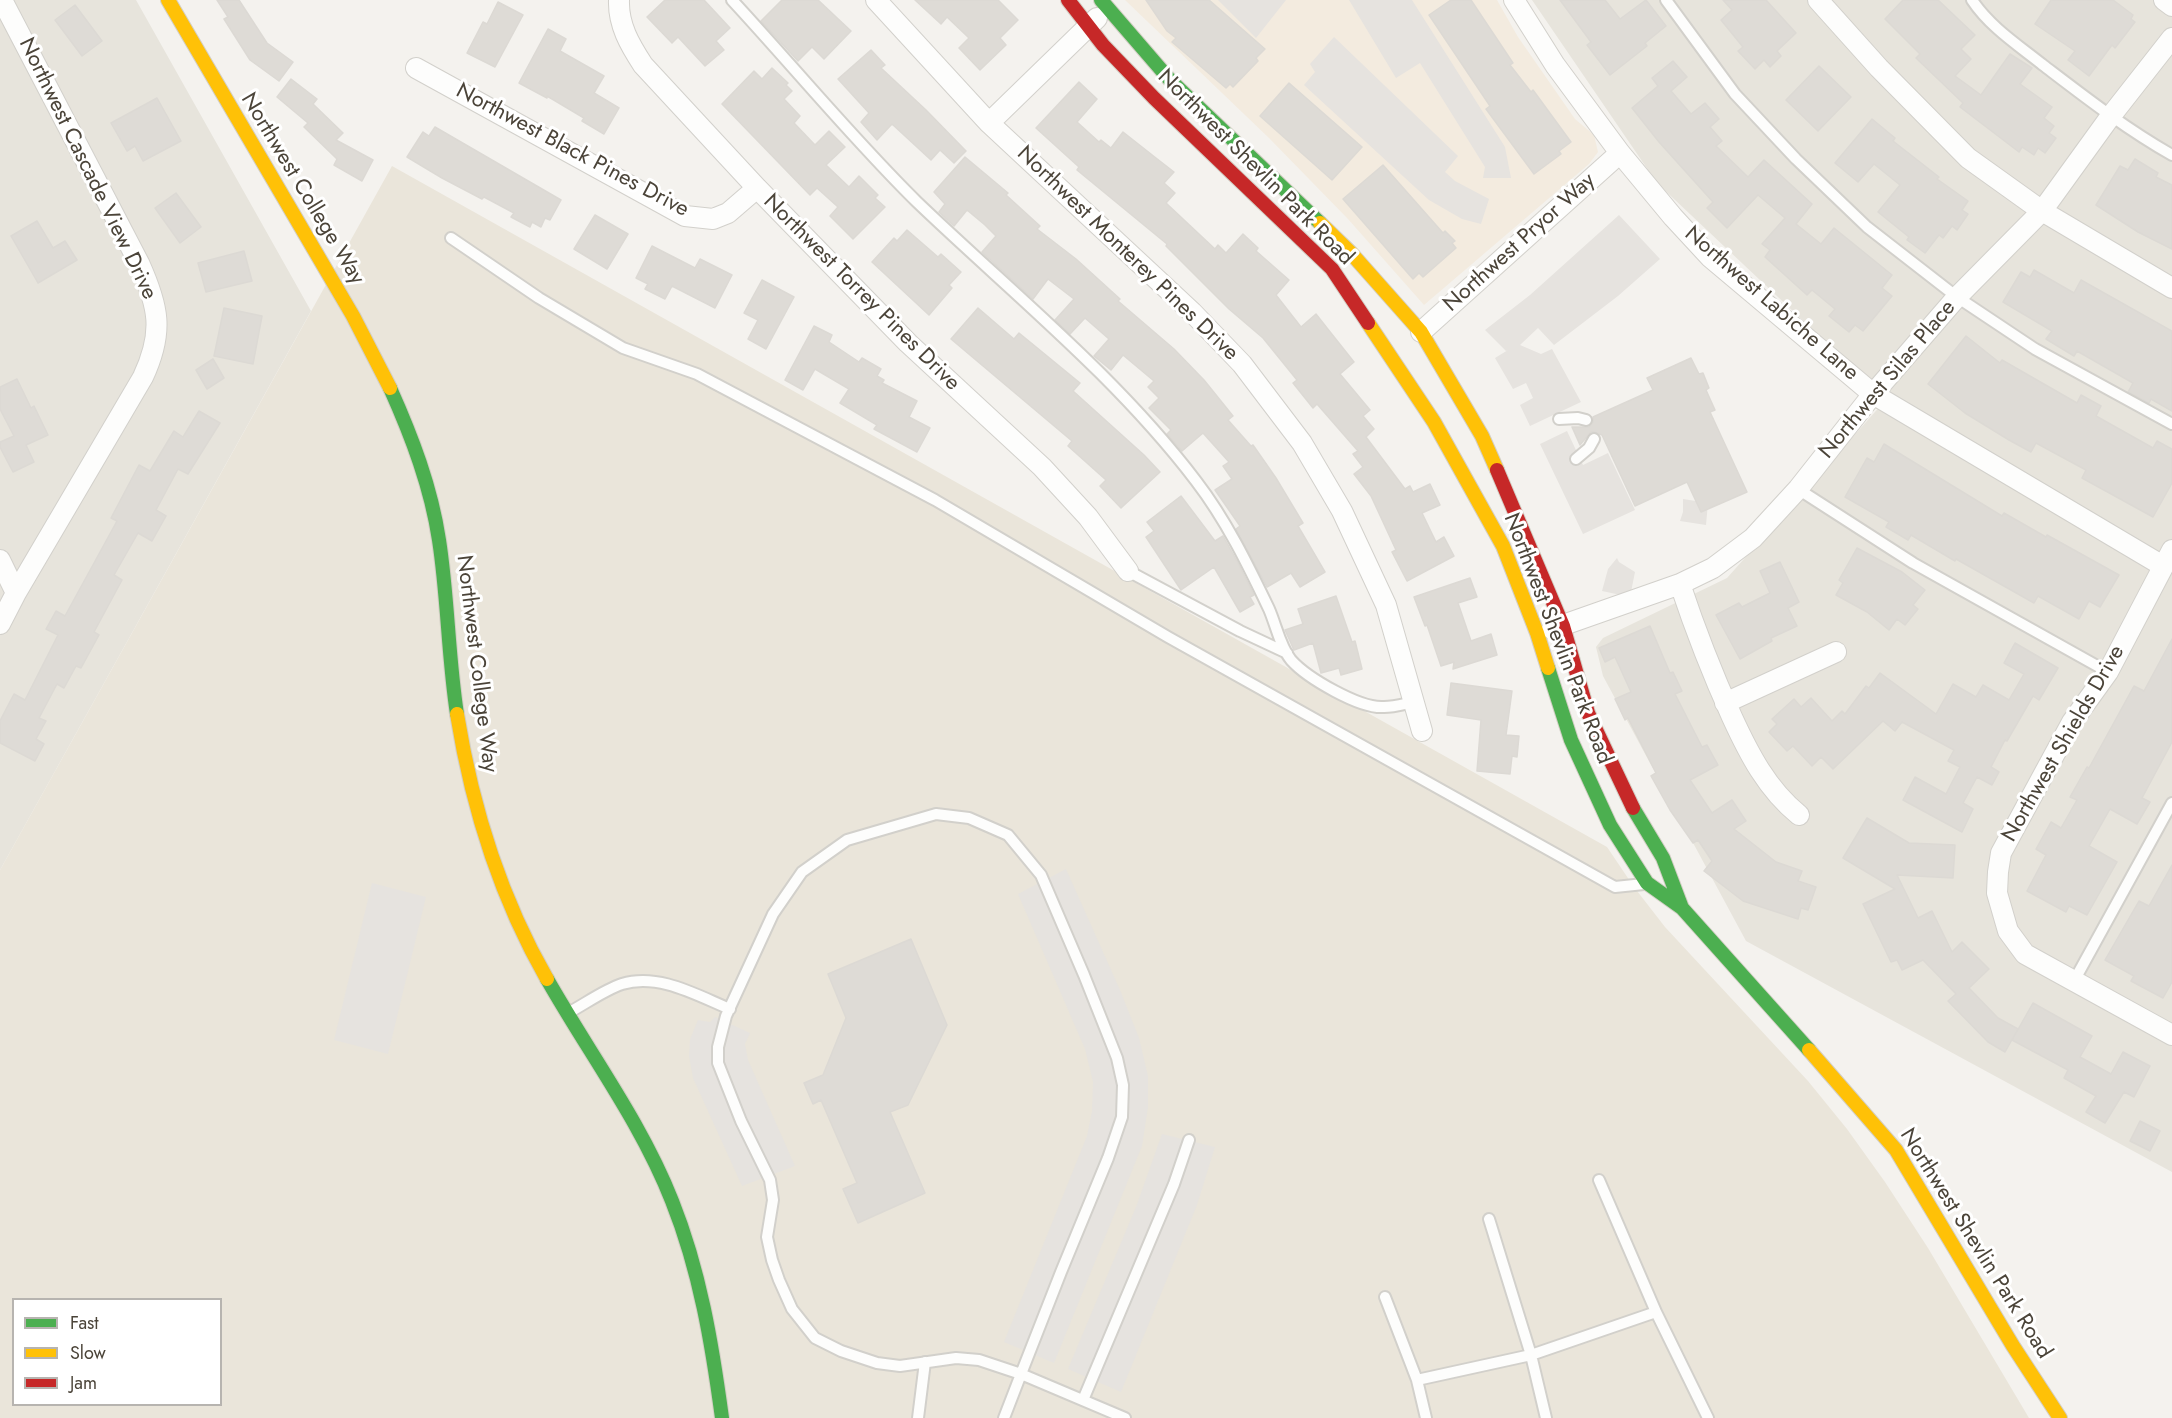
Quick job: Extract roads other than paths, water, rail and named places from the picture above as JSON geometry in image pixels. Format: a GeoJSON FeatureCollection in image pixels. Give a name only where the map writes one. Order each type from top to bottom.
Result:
{"type":"FeatureCollection","features":[{"type":"Feature","properties":{"kind":"main road","name":"Northwest College Way"},"geometry":{"type":"LineString","coordinates":[[168,0],[266,171],[353,315],[404,413],[428,486],[444,568],[456,704],[469,777],[494,862],[532,954],[639,1134],[664,1185],[682,1232],[704,1312],[722,1418]]}},
{"type":"Feature","properties":{"kind":"main road","name":"Northwest Shevlin Park Road"},"geometry":{"type":"LineString","coordinates":[[1068,0],[1088,26],[1154,98],[1332,269],[1434,422],[1503,546],[1538,633],[1571,740],[1610,825],[1647,883],[1683,908],[1896,1150],[2013,1346],[2060,1418]]}},
{"type":"Feature","properties":{"kind":"main road","name":"Northwest Shevlin Park Road"},"geometry":{"type":"LineString","coordinates":[[1104,4],[1170,80],[1351,253],[1420,332],[1482,436],[1563,626],[1588,713],[1628,799],[1663,858],[1683,908]]}},
{"type":"Feature","properties":{"kind":"street","name":"Northwest Cascade View Drive"},"geometry":{"type":"LineString","coordinates":[[0,624],[143,377],[154,353],[156,328],[156,306],[150,286],[3,0]]}},
{"type":"Feature","properties":{"kind":"street","name":"Northwest Torrey Pines Drive"},"geometry":{"type":"LineString","coordinates":[[619,0],[628,43],[643,65],[757,188],[908,343],[1042,466],[1088,517],[1128,571]]}},
{"type":"Feature","properties":{"kind":"street","name":"Northwest Monterey Pines Drive"},"geometry":{"type":"LineString","coordinates":[[876,0],[989,123],[1192,312],[1242,364],[1302,443],[1342,511],[1386,605],[1422,731]]}},
{"type":"Feature","properties":{"kind":"street","name":"Northwest Labiche Lane"},"geometry":{"type":"LineString","coordinates":[[1514,0],[1556,65],[1620,153],[1673,217],[1710,257],[1873,394],[2168,558]]}},
{"type":"Feature","properties":{"kind":"street"},"geometry":{"type":"LineString","coordinates":[[1818,0],[1879,68],[1968,158],[2042,212],[2172,288]]}},
{"type":"Feature","properties":{"kind":"street"},"geometry":{"type":"LineString","coordinates":[[2164,0],[2172,6]]}},
{"type":"Feature","properties":{"kind":"street"},"geometry":{"type":"LineString","coordinates":[[989,123],[1088,26],[1104,4]]}},
{"type":"Feature","properties":{"kind":"street","name":"Northwest Silas Place"},"geometry":{"type":"LineString","coordinates":[[1538,633],[1680,584],[1713,568],[1753,538],[1798,489],[1873,394],[1957,297],[2042,212],[2110,117],[2172,39]]}},
{"type":"Feature","properties":{"kind":"street","name":"Northwest Black Pines Drive"},"geometry":{"type":"LineString","coordinates":[[416,68],[685,216],[712,219],[728,213],[757,188]]}},
{"type":"Feature","properties":{"kind":"street","name":"Northwest Pryor Way"},"geometry":{"type":"LineString","coordinates":[[1420,332],[1620,153]]}},
{"type":"Feature","properties":{"kind":"street","name":"Northwest Shields Drive"},"geometry":{"type":"LineString","coordinates":[[2168,558],[2108,672],[2072,722],[2001,853],[1997,893],[2008,931],[2025,954],[2172,1035]]}},
{"type":"Feature","properties":{"kind":"street"},"geometry":{"type":"LineString","coordinates":[[0,560],[16,593]]}},
{"type":"Feature","properties":{"kind":"street"},"geometry":{"type":"LineString","coordinates":[[1680,584],[1703,651],[1725,703],[1760,772],[1773,790],[1798,815]]}},
{"type":"Feature","properties":{"kind":"street"},"geometry":{"type":"LineString","coordinates":[[1725,703],[1836,652]]}},
{"type":"Feature","properties":{"kind":"lane"},"geometry":{"type":"LineString","coordinates":[[732,0],[900,185],[978,261],[1092,363],[1139,412],[1197,482],[1232,536],[1270,612],[1287,653],[1302,670],[1358,703],[1382,708],[1414,702]]}},
{"type":"Feature","properties":{"kind":"lane"},"geometry":{"type":"LineString","coordinates":[[1666,0],[1735,94],[1796,159],[1867,227],[1957,297],[2035,349],[2172,424]]}},
{"type":"Feature","properties":{"kind":"lane"},"geometry":{"type":"LineString","coordinates":[[1972,0],[1997,29],[2110,117],[2172,155]]}},
{"type":"Feature","properties":{"kind":"lane"},"geometry":{"type":"LineString","coordinates":[[451,238],[539,298],[623,348],[697,374],[935,500],[1168,637],[1616,887],[1647,883]]}},
{"type":"Feature","properties":{"kind":"lane"},"geometry":{"type":"LineString","coordinates":[[1559,420],[1578,418],[1586,420]]}},
{"type":"Feature","properties":{"kind":"lane"},"geometry":{"type":"LineString","coordinates":[[1576,459],[1590,448],[1594,439]]}},
{"type":"Feature","properties":{"kind":"lane"},"geometry":{"type":"LineString","coordinates":[[1798,489],[1914,563],[2108,672]]}},
{"type":"Feature","properties":{"kind":"lane"},"geometry":{"type":"LineString","coordinates":[[1128,571],[1240,631],[1287,653]]}},
{"type":"Feature","properties":{"kind":"lane"},"geometry":{"type":"LineString","coordinates":[[2074,981],[2172,803]]}},
{"type":"Feature","properties":{"kind":"lane"},"geometry":{"type":"LineString","coordinates":[[1004,1418],[1021,1374],[1122,1117],[1123,1085],[1117,1058],[1084,975],[1035,867],[1008,835],[969,818],[936,814],[847,840],[802,872],[773,914],[730,1009],[718,1047],[718,1063],[741,1121],[770,1180],[773,1200],[767,1237],[778,1280],[792,1309],[815,1338],[841,1351],[877,1363],[900,1366],[967,1358],[979,1360],[1021,1374],[1125,1418]]}},
{"type":"Feature","properties":{"kind":"lane"},"geometry":{"type":"LineString","coordinates":[[567,1013],[621,985],[647,981],[677,987],[730,1009]]}},
{"type":"Feature","properties":{"kind":"lane"},"geometry":{"type":"LineString","coordinates":[[1083,1400],[1174,1184],[1189,1140]]}},
{"type":"Feature","properties":{"kind":"lane"},"geometry":{"type":"LineString","coordinates":[[1599,1180],[1656,1312],[1708,1418]]}},
{"type":"Feature","properties":{"kind":"lane"},"geometry":{"type":"LineString","coordinates":[[1489,1218],[1531,1355],[1546,1418]]}},
{"type":"Feature","properties":{"kind":"lane"},"geometry":{"type":"LineString","coordinates":[[1385,1297],[1417,1380],[1426,1418]]}},
{"type":"Feature","properties":{"kind":"lane"},"geometry":{"type":"LineString","coordinates":[[1417,1380],[1531,1355],[1656,1312]]}},
{"type":"Feature","properties":{"kind":"lane"},"geometry":{"type":"LineString","coordinates":[[918,1418],[925,1362]]}}]}
